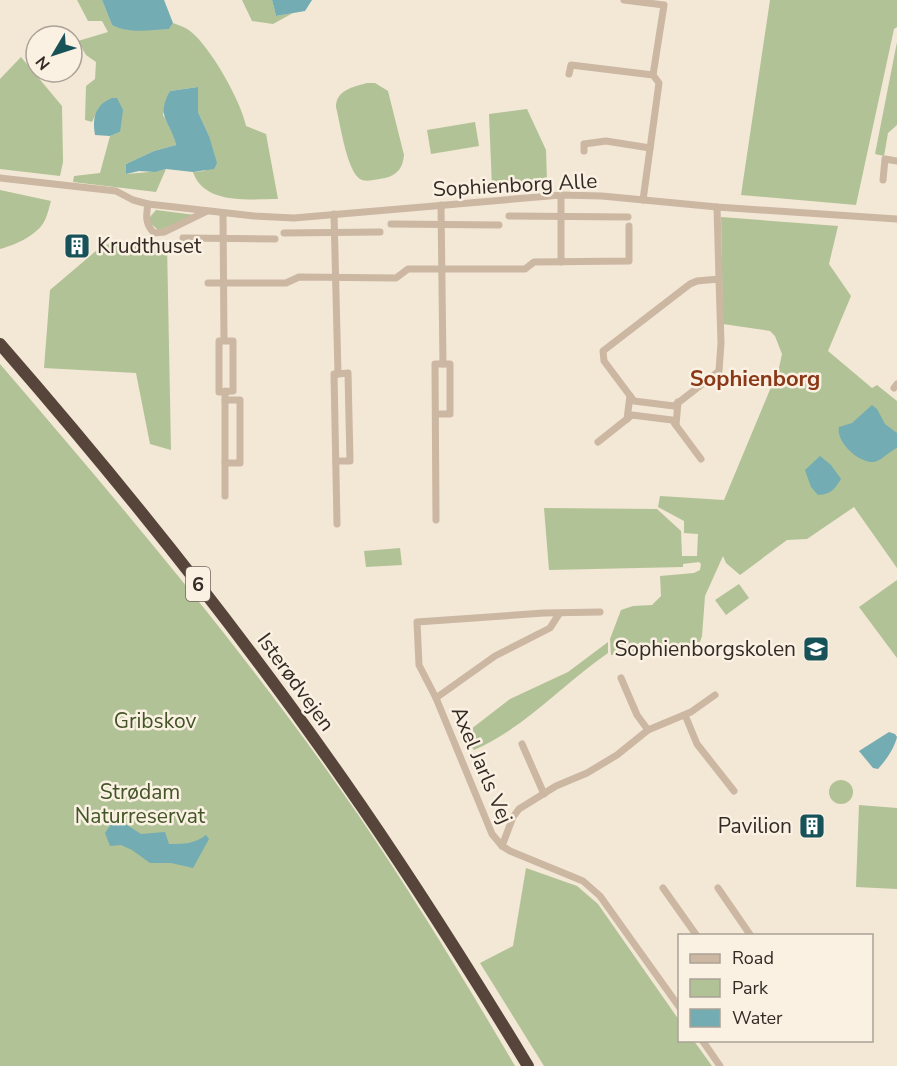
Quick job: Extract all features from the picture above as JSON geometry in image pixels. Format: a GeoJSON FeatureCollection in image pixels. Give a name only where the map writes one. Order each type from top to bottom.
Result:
{"type":"FeatureCollection","features":[{"type":"Feature","properties":{"kind":"highway","name":"Isterødvejen"},"geometry":{"type":"LineString","coordinates":[[0,344],[154,527],[286,700],[414,884],[528,1066]]}},
{"type":"Feature","properties":{"kind":"street"},"geometry":{"type":"LineString","coordinates":[[624,0],[664,5],[653,75],[659,83],[643,200]]}},
{"type":"Feature","properties":{"kind":"street"},"geometry":{"type":"LineString","coordinates":[[569,74],[571,65],[653,75]]}},
{"type":"Feature","properties":{"kind":"street"},"geometry":{"type":"LineString","coordinates":[[584,152],[584,144],[606,141],[650,148]]}},
{"type":"Feature","properties":{"kind":"street"},"geometry":{"type":"LineString","coordinates":[[883,180],[885,159],[897,160]]}},
{"type":"Feature","properties":{"kind":"street","name":"Sophienborg Alle"},"geometry":{"type":"LineString","coordinates":[[0,178],[116,191],[133,200],[148,204],[294,218],[561,195],[897,219]]}},
{"type":"Feature","properties":{"kind":"street"},"geometry":{"type":"LineString","coordinates":[[561,195],[561,262]]}},
{"type":"Feature","properties":{"kind":"street"},"geometry":{"type":"LineString","coordinates":[[148,204],[146,217],[148,226],[154,233],[164,232],[207,211]]}},
{"type":"Feature","properties":{"kind":"street"},"geometry":{"type":"LineString","coordinates":[[441,205],[443,364]]}},
{"type":"Feature","properties":{"kind":"street"},"geometry":{"type":"LineString","coordinates":[[717,207],[721,343],[719,371],[674,406],[634,401],[604,361],[603,351],[690,284],[719,279]]}},
{"type":"Feature","properties":{"kind":"street"},"geometry":{"type":"LineString","coordinates":[[223,213],[224,341]]}},
{"type":"Feature","properties":{"kind":"street"},"geometry":{"type":"LineString","coordinates":[[333,214],[338,374]]}},
{"type":"Feature","properties":{"kind":"street"},"geometry":{"type":"LineString","coordinates":[[509,216],[628,217]]}},
{"type":"Feature","properties":{"kind":"street"},"geometry":{"type":"LineString","coordinates":[[391,224],[500,225]]}},
{"type":"Feature","properties":{"kind":"street"},"geometry":{"type":"LineString","coordinates":[[208,283],[286,283],[299,277],[396,278],[408,269],[525,269],[534,262],[629,261],[629,226]]}},
{"type":"Feature","properties":{"kind":"street"},"geometry":{"type":"LineString","coordinates":[[284,232],[380,232]]}},
{"type":"Feature","properties":{"kind":"street"},"geometry":{"type":"LineString","coordinates":[[183,238],[275,239]]}},
{"type":"Feature","properties":{"kind":"street"},"geometry":{"type":"LineString","coordinates":[[219,341],[224,341],[233,341],[233,391],[219,392],[219,341]]}},
{"type":"Feature","properties":{"kind":"street"},"geometry":{"type":"LineString","coordinates":[[436,414],[450,414],[450,364],[435,364],[436,520]]}},
{"type":"Feature","properties":{"kind":"street"},"geometry":{"type":"LineString","coordinates":[[336,461],[350,461],[348,373],[334,374],[337,524]]}},
{"type":"Feature","properties":{"kind":"street"},"geometry":{"type":"LineString","coordinates":[[225,392],[225,496]]}},
{"type":"Feature","properties":{"kind":"street"},"geometry":{"type":"LineString","coordinates":[[627,419],[630,396]]}},
{"type":"Feature","properties":{"kind":"street"},"geometry":{"type":"LineString","coordinates":[[225,400],[240,400],[240,463],[225,464]]}},
{"type":"Feature","properties":{"kind":"street"},"geometry":{"type":"LineString","coordinates":[[676,425],[678,402]]}},
{"type":"Feature","properties":{"kind":"street"},"geometry":{"type":"LineString","coordinates":[[598,442],[632,415],[672,420],[701,459]]}},
{"type":"Feature","properties":{"kind":"street","name":"Axel Jarls Vej"},"geometry":{"type":"LineString","coordinates":[[600,612],[544,613],[417,622],[419,665],[436,698],[492,834],[502,846],[510,851],[583,881],[600,896],[678,1005]]}},
{"type":"Feature","properties":{"kind":"street","name":"Axel Jarls Vej"},"geometry":{"type":"LineString","coordinates":[[436,698],[495,656],[550,628],[559,614]]}},
{"type":"Feature","properties":{"kind":"street"},"geometry":{"type":"LineString","coordinates":[[621,678],[637,715],[648,730]]}},
{"type":"Feature","properties":{"kind":"street"},"geometry":{"type":"LineString","coordinates":[[502,846],[513,817],[519,809],[587,773],[616,755],[648,730],[685,715],[715,694]]}},
{"type":"Feature","properties":{"kind":"street"},"geometry":{"type":"LineString","coordinates":[[685,715],[697,744],[734,791]]}},
{"type":"Feature","properties":{"kind":"street"},"geometry":{"type":"LineString","coordinates":[[522,744],[544,794]]}},
{"type":"Feature","properties":{"kind":"street"},"geometry":{"type":"LineString","coordinates":[[663,888],[696,934]]}},
{"type":"Feature","properties":{"kind":"street"},"geometry":{"type":"LineString","coordinates":[[718,888],[750,934]]}},
{"type":"Feature","properties":{"kind":"street"},"geometry":{"type":"LineString","coordinates":[[703,1042],[720,1066]]}},
{"type":"Feature","properties":{"kind":"green space"},"geometry":{"type":"Polygon","coordinates":[[[77,0],[102,0],[112,25],[129,30],[169,29],[173,23],[198,38],[224,75],[246,126],[266,134],[278,199],[229,198],[207,190],[199,183],[193,172],[205,171],[209,136],[198,112],[198,87],[170,91],[163,115],[176,145],[154,151],[126,164],[127,174],[166,169],[156,192],[73,182],[74,176],[100,173],[110,136],[120,132],[99,107],[92,122],[85,120],[86,86],[95,79],[96,62],[84,52],[84,39],[108,32],[102,21],[88,21],[77,0]]]}},
{"type":"Feature","properties":{"kind":"green space"},"geometry":{"type":"Polygon","coordinates":[[[242,0],[272,0],[276,16],[293,13],[273,24],[252,21],[242,0]]]}},
{"type":"Feature","properties":{"kind":"green space"},"geometry":{"type":"Polygon","coordinates":[[[770,0],[897,0],[897,27],[894,29],[856,205],[741,195],[770,0]]]}},
{"type":"Feature","properties":{"kind":"green space"},"geometry":{"type":"Polygon","coordinates":[[[897,42],[897,125],[888,133],[884,156],[875,154],[897,42]]]}},
{"type":"Feature","properties":{"kind":"green space"},"geometry":{"type":"Polygon","coordinates":[[[21,57],[24,61],[24,84],[44,84],[62,106],[63,162],[60,176],[0,169],[0,79],[21,57]]]}},
{"type":"Feature","properties":{"kind":"green space"},"geometry":{"type":"Polygon","coordinates":[[[367,83],[375,83],[388,91],[404,155],[401,167],[396,173],[368,181],[362,180],[352,169],[336,107],[342,93],[367,83]]]}},
{"type":"Feature","properties":{"kind":"green space"},"geometry":{"type":"Polygon","coordinates":[[[527,109],[546,150],[547,182],[492,187],[489,114],[527,109]]]}},
{"type":"Feature","properties":{"kind":"green space"},"geometry":{"type":"Polygon","coordinates":[[[475,122],[479,146],[431,154],[427,130],[475,122]]]}},
{"type":"Feature","properties":{"kind":"green space"},"geometry":{"type":"Polygon","coordinates":[[[0,190],[51,201],[45,220],[32,235],[0,249],[0,190]]]}},
{"type":"Feature","properties":{"kind":"green space"},"geometry":{"type":"Polygon","coordinates":[[[156,210],[195,216],[157,229],[150,223],[150,217],[156,210]]]}},
{"type":"Feature","properties":{"kind":"green space"},"geometry":{"type":"Polygon","coordinates":[[[721,217],[838,226],[829,264],[851,296],[828,351],[872,388],[877,385],[897,401],[897,568],[854,507],[807,539],[787,540],[740,575],[726,563],[723,556],[705,596],[700,642],[611,655],[610,639],[621,610],[633,606],[652,605],[661,596],[660,576],[694,573],[700,570],[701,564],[699,562],[683,564],[683,567],[549,570],[544,508],[657,509],[681,531],[682,556],[697,556],[698,534],[684,533],[684,521],[658,507],[660,496],[724,500],[779,368],[782,354],[775,336],[770,331],[723,324],[721,217]]]}},
{"type":"Feature","properties":{"kind":"green space"},"geometry":{"type":"Polygon","coordinates":[[[145,240],[167,243],[171,450],[150,444],[136,373],[44,368],[50,290],[103,245],[145,240]]]}},
{"type":"Feature","properties":{"kind":"green space","name":"Gribskov"},"geometry":{"type":"Polygon","coordinates":[[[0,364],[186,585],[317,757],[400,877],[515,1066],[0,1066],[0,364]]]}},
{"type":"Feature","properties":{"kind":"green space"},"geometry":{"type":"Polygon","coordinates":[[[400,548],[402,565],[366,567],[364,551],[400,548]]]}},
{"type":"Feature","properties":{"kind":"green space"},"geometry":{"type":"Polygon","coordinates":[[[897,580],[897,658],[859,607],[897,580]]]}},
{"type":"Feature","properties":{"kind":"green space"},"geometry":{"type":"Polygon","coordinates":[[[739,584],[749,598],[726,615],[715,600],[739,584]]]}},
{"type":"Feature","properties":{"kind":"green space"},"geometry":{"type":"Polygon","coordinates":[[[608,642],[608,653],[527,718],[493,741],[474,750],[462,736],[510,699],[568,672],[608,642]]]}},
{"type":"Feature","properties":{"kind":"green space"},"geometry":{"type":"Polygon","coordinates":[[[841,780],[846,781],[852,787],[852,797],[846,803],[841,804],[836,803],[830,797],[829,792],[830,787],[836,781],[841,780]]]}},
{"type":"Feature","properties":{"kind":"green space"},"geometry":{"type":"Polygon","coordinates":[[[859,805],[897,808],[897,889],[856,887],[859,805]]]}},
{"type":"Feature","properties":{"kind":"green space"},"geometry":{"type":"Polygon","coordinates":[[[526,868],[577,886],[598,904],[678,1019],[678,1042],[695,1042],[712,1066],[544,1066],[480,963],[513,946],[526,868]]]}},
{"type":"Feature","properties":{"kind":"water"},"geometry":{"type":"Polygon","coordinates":[[[102,0],[164,0],[173,23],[169,29],[125,30],[112,25],[102,0]]]}},
{"type":"Feature","properties":{"kind":"water"},"geometry":{"type":"Polygon","coordinates":[[[272,0],[312,0],[305,11],[276,16],[272,0]]]}},
{"type":"Feature","properties":{"kind":"water"},"geometry":{"type":"Polygon","coordinates":[[[198,87],[198,112],[209,136],[217,163],[214,169],[193,172],[166,169],[126,174],[126,164],[154,151],[176,145],[164,114],[166,100],[170,91],[198,87]]]}},
{"type":"Feature","properties":{"kind":"water"},"geometry":{"type":"Polygon","coordinates":[[[112,98],[117,98],[123,110],[120,132],[110,136],[95,135],[94,123],[98,108],[112,98]]]}},
{"type":"Feature","properties":{"kind":"water"},"geometry":{"type":"Polygon","coordinates":[[[872,405],[877,409],[885,424],[897,433],[897,448],[880,460],[871,462],[857,457],[845,446],[839,433],[839,427],[852,423],[872,405]]]}},
{"type":"Feature","properties":{"kind":"water"},"geometry":{"type":"Polygon","coordinates":[[[820,456],[831,465],[841,479],[832,490],[818,495],[811,487],[805,470],[820,456]]]}},
{"type":"Feature","properties":{"kind":"water"},"geometry":{"type":"Polygon","coordinates":[[[889,732],[897,737],[894,746],[878,769],[873,768],[859,751],[889,732]]]}},
{"type":"Feature","properties":{"kind":"water"},"geometry":{"type":"Polygon","coordinates":[[[114,820],[141,834],[165,832],[169,844],[189,843],[206,835],[209,839],[193,868],[171,863],[150,863],[121,845],[110,846],[105,833],[114,820]]]}},
{"type":"Feature","properties":{"kind":"place","name":"Krudthuset"},"geometry":{"type":"Point","coordinates":[77,246]}},
{"type":"Feature","properties":{"kind":"place","name":"Sophienborgskolen"},"geometry":{"type":"Point","coordinates":[816,649]}},
{"type":"Feature","properties":{"kind":"place","name":"Pavilion"},"geometry":{"type":"Point","coordinates":[812,826]}},
{"type":"Feature","properties":{"kind":"district","name":"Sophienborg"},"geometry":{"type":"Point","coordinates":[755,379]}},
{"type":"Feature","properties":{"kind":"park label","name":"Strødam Naturreservat"},"geometry":{"type":"Point","coordinates":[140,804]}}]}
